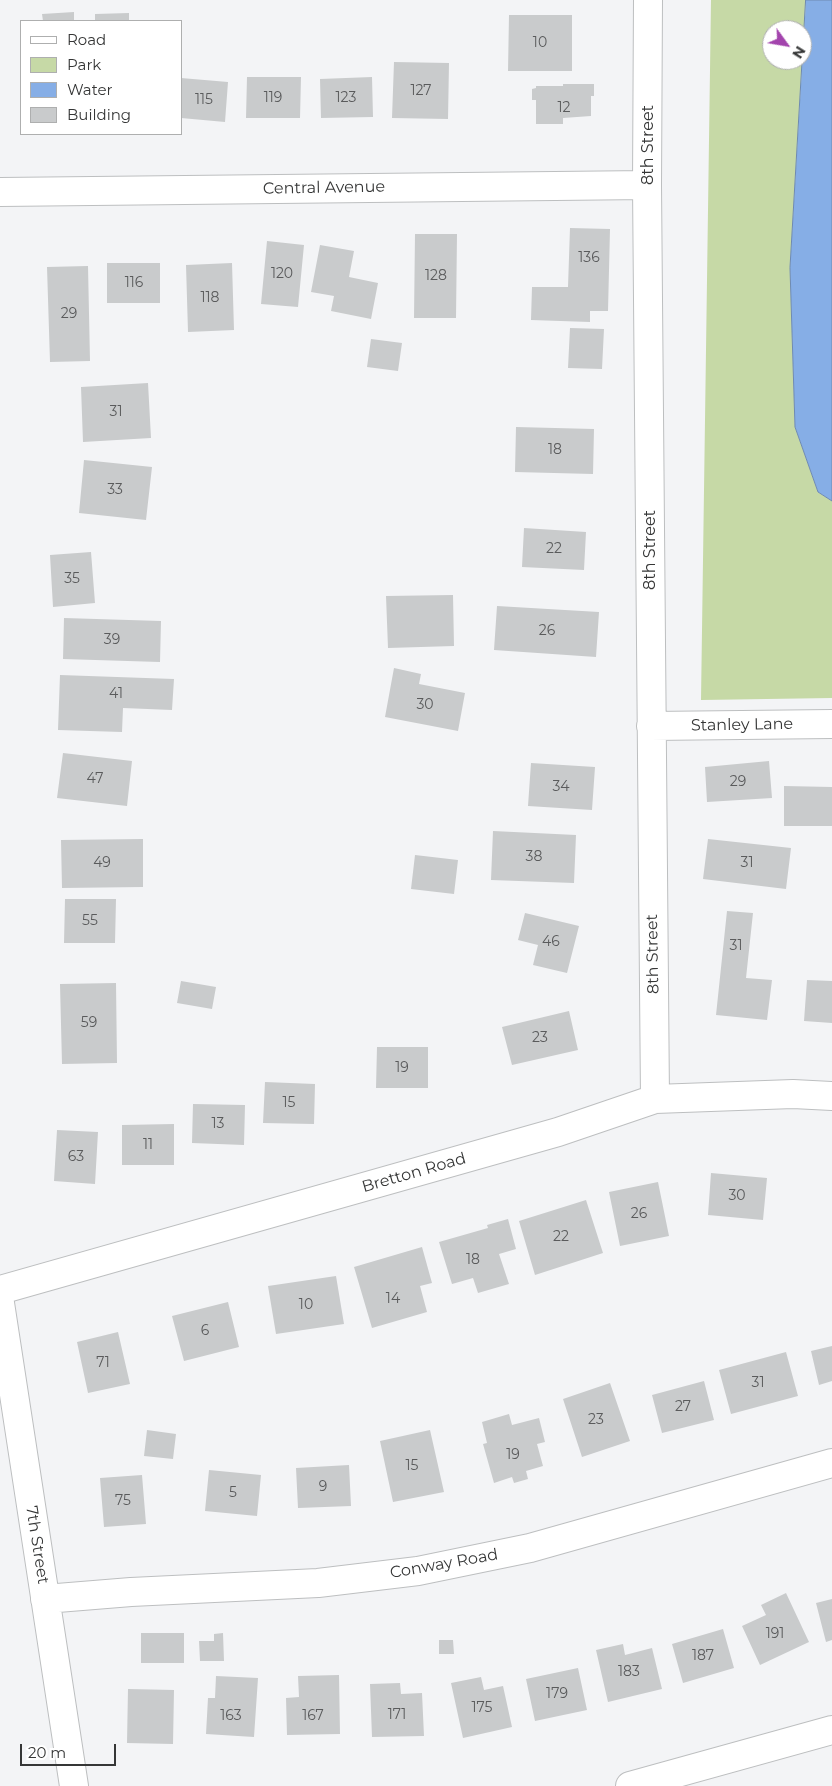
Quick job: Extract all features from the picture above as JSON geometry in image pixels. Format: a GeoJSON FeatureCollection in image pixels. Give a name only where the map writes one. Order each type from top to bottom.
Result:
{"type":"FeatureCollection","features":[{"type":"Feature","properties":{"kind":"street","name":"8th Street"},"geometry":{"type":"LineString","coordinates":[[648,0],[647,185],[655,1099]]}},
{"type":"Feature","properties":{"kind":"street","name":"Central Avenue"},"geometry":{"type":"LineString","coordinates":[[0,192],[647,185]]}},
{"type":"Feature","properties":{"kind":"street","name":"Stanley Lane"},"geometry":{"type":"LineString","coordinates":[[651,726],[832,724]]}},
{"type":"Feature","properties":{"kind":"street","name":"Bretton Road"},"geometry":{"type":"LineString","coordinates":[[0,1290],[558,1132],[655,1099],[793,1094],[832,1096]]}},
{"type":"Feature","properties":{"kind":"street","name":"7th Street"},"geometry":{"type":"LineString","coordinates":[[0,1304],[74,1786]]}},
{"type":"Feature","properties":{"kind":"street","name":"Conway Road"},"geometry":{"type":"LineString","coordinates":[[45,1600],[131,1592],[318,1583],[418,1571],[530,1548],[832,1463]]}},
{"type":"Feature","properties":{"kind":"street"},"geometry":{"type":"LineString","coordinates":[[630,1786],[832,1730]]}},
{"type":"Feature","properties":{"kind":"green space"},"geometry":{"type":"Polygon","coordinates":[[[711,0],[806,0],[805,20],[762,20],[762,70],[802,70],[790,268],[795,427],[818,492],[832,501],[832,698],[701,700],[711,0]]]}},
{"type":"Feature","properties":{"kind":"water"},"geometry":{"type":"Polygon","coordinates":[[[806,0],[832,0],[832,501],[818,492],[795,427],[790,268],[802,70],[812,70],[812,20],[805,20],[806,0]]]}},
{"type":"Feature","properties":{"kind":"building"},"geometry":{"type":"Polygon","coordinates":[[[74,12],[74,20],[43,20],[42,14],[74,12]]]}},
{"type":"Feature","properties":{"kind":"building"},"geometry":{"type":"Polygon","coordinates":[[[129,13],[129,20],[95,20],[95,14],[129,13]]]}},
{"type":"Feature","properties":{"kind":"building"},"geometry":{"type":"Polygon","coordinates":[[[509,15],[572,15],[572,71],[508,71],[509,15]]]}},
{"type":"Feature","properties":{"kind":"building"},"geometry":{"type":"Polygon","coordinates":[[[394,62],[449,63],[448,119],[392,118],[394,62]]]}},
{"type":"Feature","properties":{"kind":"building"},"geometry":{"type":"Polygon","coordinates":[[[247,77],[301,77],[300,118],[246,118],[247,77]]]}},
{"type":"Feature","properties":{"kind":"building"},"geometry":{"type":"Polygon","coordinates":[[[372,77],[373,117],[321,118],[320,79],[372,77]]]}},
{"type":"Feature","properties":{"kind":"building"},"geometry":{"type":"Polygon","coordinates":[[[182,78],[228,82],[225,122],[182,118],[182,78]]]}},
{"type":"Feature","properties":{"kind":"building"},"geometry":{"type":"Polygon","coordinates":[[[563,84],[594,84],[594,96],[591,96],[591,116],[563,118],[563,124],[536,124],[536,100],[532,100],[532,89],[536,88],[536,86],[563,86],[563,84]]]}},
{"type":"Feature","properties":{"kind":"building"},"geometry":{"type":"Polygon","coordinates":[[[570,228],[610,229],[608,311],[590,311],[590,322],[531,320],[532,287],[568,287],[570,228]]]}},
{"type":"Feature","properties":{"kind":"building"},"geometry":{"type":"Polygon","coordinates":[[[415,234],[457,234],[456,318],[414,318],[415,234]]]}},
{"type":"Feature","properties":{"kind":"building"},"geometry":{"type":"Polygon","coordinates":[[[267,241],[304,245],[298,307],[261,304],[267,241]]]}},
{"type":"Feature","properties":{"kind":"building"},"geometry":{"type":"Polygon","coordinates":[[[320,245],[354,251],[349,277],[378,283],[371,319],[331,311],[334,296],[311,292],[320,245]]]}},
{"type":"Feature","properties":{"kind":"building"},"geometry":{"type":"Polygon","coordinates":[[[107,263],[160,263],[160,303],[107,303],[107,263]]]}},
{"type":"Feature","properties":{"kind":"building"},"geometry":{"type":"Polygon","coordinates":[[[232,263],[234,330],[188,332],[186,265],[232,263]]]}},
{"type":"Feature","properties":{"kind":"building"},"geometry":{"type":"Polygon","coordinates":[[[88,266],[90,361],[50,362],[47,267],[88,266]]]}},
{"type":"Feature","properties":{"kind":"building"},"geometry":{"type":"Polygon","coordinates":[[[570,328],[604,329],[602,369],[568,368],[570,328]]]}},
{"type":"Feature","properties":{"kind":"building"},"geometry":{"type":"Polygon","coordinates":[[[371,339],[402,343],[398,371],[367,367],[371,339]]]}},
{"type":"Feature","properties":{"kind":"building"},"geometry":{"type":"Polygon","coordinates":[[[148,383],[151,438],[83,442],[81,387],[148,383]]]}},
{"type":"Feature","properties":{"kind":"building"},"geometry":{"type":"Polygon","coordinates":[[[516,427],[594,429],[593,474],[515,472],[516,427]]]}},
{"type":"Feature","properties":{"kind":"building"},"geometry":{"type":"Polygon","coordinates":[[[84,460],[152,467],[146,520],[79,513],[84,460]]]}},
{"type":"Feature","properties":{"kind":"building"},"geometry":{"type":"Polygon","coordinates":[[[524,528],[586,532],[584,570],[522,567],[524,528]]]}},
{"type":"Feature","properties":{"kind":"building"},"geometry":{"type":"Polygon","coordinates":[[[91,552],[95,603],[53,607],[50,555],[91,552]]]}},
{"type":"Feature","properties":{"kind":"building"},"geometry":{"type":"Polygon","coordinates":[[[453,595],[454,646],[388,648],[386,596],[453,595]]]}},
{"type":"Feature","properties":{"kind":"building"},"geometry":{"type":"Polygon","coordinates":[[[497,606],[599,612],[596,657],[494,650],[497,606]]]}},
{"type":"Feature","properties":{"kind":"building"},"geometry":{"type":"Polygon","coordinates":[[[64,618],[161,621],[160,662],[63,659],[64,618]]]}},
{"type":"Feature","properties":{"kind":"building"},"geometry":{"type":"Polygon","coordinates":[[[394,668],[421,674],[419,684],[465,693],[458,731],[385,717],[394,668]]]}},
{"type":"Feature","properties":{"kind":"building"},"geometry":{"type":"Polygon","coordinates":[[[60,675],[174,679],[172,710],[123,708],[122,732],[58,730],[60,675]]]}},
{"type":"Feature","properties":{"kind":"building"},"geometry":{"type":"Polygon","coordinates":[[[63,753],[132,761],[127,806],[57,798],[63,753]]]}},
{"type":"Feature","properties":{"kind":"building"},"geometry":{"type":"Polygon","coordinates":[[[769,761],[772,798],[707,802],[705,767],[769,761]]]}},
{"type":"Feature","properties":{"kind":"building"},"geometry":{"type":"Polygon","coordinates":[[[531,763],[595,767],[592,810],[528,806],[531,763]]]}},
{"type":"Feature","properties":{"kind":"building"},"geometry":{"type":"Polygon","coordinates":[[[784,786],[832,787],[832,826],[784,826],[784,786]]]}},
{"type":"Feature","properties":{"kind":"building"},"geometry":{"type":"Polygon","coordinates":[[[493,831],[576,835],[574,883],[491,880],[493,831]]]}},
{"type":"Feature","properties":{"kind":"building"},"geometry":{"type":"Polygon","coordinates":[[[143,839],[143,887],[62,888],[61,840],[143,839]]]}},
{"type":"Feature","properties":{"kind":"building"},"geometry":{"type":"Polygon","coordinates":[[[708,839],[791,848],[786,889],[703,879],[708,839]]]}},
{"type":"Feature","properties":{"kind":"building"},"geometry":{"type":"Polygon","coordinates":[[[415,855],[458,860],[454,894],[411,889],[415,855]]]}},
{"type":"Feature","properties":{"kind":"building"},"geometry":{"type":"Polygon","coordinates":[[[65,899],[116,899],[115,943],[64,943],[65,899]]]}},
{"type":"Feature","properties":{"kind":"building"},"geometry":{"type":"Polygon","coordinates":[[[727,911],[753,913],[746,978],[772,980],[767,1020],[716,1015],[727,911]]]}},
{"type":"Feature","properties":{"kind":"building"},"geometry":{"type":"Polygon","coordinates":[[[525,913],[579,926],[567,973],[533,965],[538,945],[518,940],[525,913]]]}},
{"type":"Feature","properties":{"kind":"building"},"geometry":{"type":"Polygon","coordinates":[[[807,980],[832,981],[832,1023],[804,1021],[807,980]]]}},
{"type":"Feature","properties":{"kind":"building"},"geometry":{"type":"Polygon","coordinates":[[[181,981],[216,987],[212,1009],[177,1003],[181,981]]]}},
{"type":"Feature","properties":{"kind":"building"},"geometry":{"type":"Polygon","coordinates":[[[116,983],[117,1063],[62,1064],[60,984],[116,983]]]}},
{"type":"Feature","properties":{"kind":"building"},"geometry":{"type":"Polygon","coordinates":[[[569,1011],[578,1050],[512,1065],[502,1027],[569,1011]]]}},
{"type":"Feature","properties":{"kind":"building"},"geometry":{"type":"Polygon","coordinates":[[[377,1047],[428,1047],[428,1088],[376,1088],[377,1047]]]}},
{"type":"Feature","properties":{"kind":"building"},"geometry":{"type":"Polygon","coordinates":[[[265,1082],[315,1084],[314,1124],[263,1123],[265,1082]]]}},
{"type":"Feature","properties":{"kind":"building"},"geometry":{"type":"Polygon","coordinates":[[[193,1104],[245,1105],[244,1145],[192,1143],[193,1104]]]}},
{"type":"Feature","properties":{"kind":"building"},"geometry":{"type":"Polygon","coordinates":[[[174,1124],[174,1165],[122,1165],[122,1125],[174,1124]]]}},
{"type":"Feature","properties":{"kind":"building"},"geometry":{"type":"Polygon","coordinates":[[[57,1130],[98,1132],[95,1184],[54,1181],[57,1130]]]}},
{"type":"Feature","properties":{"kind":"building"},"geometry":{"type":"Polygon","coordinates":[[[711,1173],[767,1178],[763,1220],[708,1215],[711,1173]]]}},
{"type":"Feature","properties":{"kind":"building"},"geometry":{"type":"Polygon","coordinates":[[[658,1182],[669,1236],[620,1246],[609,1192],[658,1182]]]}},
{"type":"Feature","properties":{"kind":"building"},"geometry":{"type":"Polygon","coordinates":[[[586,1200],[603,1253],[535,1275],[519,1221],[586,1200]]]}},
{"type":"Feature","properties":{"kind":"building"},"geometry":{"type":"Polygon","coordinates":[[[508,1219],[516,1249],[499,1254],[509,1284],[478,1293],[473,1278],[452,1284],[439,1242],[488,1228],[487,1225],[508,1219]]]}},
{"type":"Feature","properties":{"kind":"building"},"geometry":{"type":"Polygon","coordinates":[[[422,1247],[432,1283],[420,1286],[427,1312],[372,1328],[354,1267],[422,1247]]]}},
{"type":"Feature","properties":{"kind":"building"},"geometry":{"type":"Polygon","coordinates":[[[336,1276],[344,1324],[276,1334],[268,1286],[336,1276]]]}},
{"type":"Feature","properties":{"kind":"building"},"geometry":{"type":"Polygon","coordinates":[[[228,1302],[239,1347],[184,1361],[172,1316],[228,1302]]]}},
{"type":"Feature","properties":{"kind":"building"},"geometry":{"type":"Polygon","coordinates":[[[118,1332],[130,1384],[88,1393],[77,1342],[118,1332]]]}},
{"type":"Feature","properties":{"kind":"building"},"geometry":{"type":"Polygon","coordinates":[[[832,1346],[832,1381],[819,1385],[811,1351],[832,1346]]]}},
{"type":"Feature","properties":{"kind":"building"},"geometry":{"type":"Polygon","coordinates":[[[786,1352],[798,1396],[731,1414],[719,1370],[786,1352]]]}},
{"type":"Feature","properties":{"kind":"building"},"geometry":{"type":"Polygon","coordinates":[[[704,1381],[714,1420],[662,1433],[652,1395],[704,1381]]]}},
{"type":"Feature","properties":{"kind":"building"},"geometry":{"type":"Polygon","coordinates":[[[610,1383],[630,1441],[582,1457],[563,1399],[610,1383]]]}},
{"type":"Feature","properties":{"kind":"building"},"geometry":{"type":"Polygon","coordinates":[[[509,1414],[512,1425],[539,1418],[545,1442],[537,1444],[543,1466],[526,1471],[528,1479],[514,1483],[512,1477],[494,1483],[483,1444],[487,1443],[482,1422],[509,1414]]]}},
{"type":"Feature","properties":{"kind":"building"},"geometry":{"type":"Polygon","coordinates":[[[147,1430],[176,1434],[173,1459],[144,1456],[147,1430]]]}},
{"type":"Feature","properties":{"kind":"building"},"geometry":{"type":"Polygon","coordinates":[[[430,1430],[444,1492],[393,1502],[380,1441],[430,1430]]]}},
{"type":"Feature","properties":{"kind":"building"},"geometry":{"type":"Polygon","coordinates":[[[349,1465],[351,1506],[298,1508],[296,1468],[349,1465]]]}},
{"type":"Feature","properties":{"kind":"building"},"geometry":{"type":"Polygon","coordinates":[[[209,1470],[261,1475],[257,1516],[205,1511],[209,1470]]]}},
{"type":"Feature","properties":{"kind":"building"},"geometry":{"type":"Polygon","coordinates":[[[142,1475],[146,1524],[104,1527],[100,1478],[142,1475]]]}},
{"type":"Feature","properties":{"kind":"building"},"geometry":{"type":"Polygon","coordinates":[[[786,1593],[809,1642],[760,1665],[742,1626],[766,1615],[761,1605],[786,1593]]]}},
{"type":"Feature","properties":{"kind":"building"},"geometry":{"type":"Polygon","coordinates":[[[832,1599],[832,1640],[826,1642],[816,1603],[832,1599]]]}},
{"type":"Feature","properties":{"kind":"building"},"geometry":{"type":"Polygon","coordinates":[[[723,1629],[734,1668],[683,1683],[672,1644],[723,1629]]]}},
{"type":"Feature","properties":{"kind":"building"},"geometry":{"type":"Polygon","coordinates":[[[141,1633],[184,1633],[184,1663],[141,1663],[141,1633]]]}},
{"type":"Feature","properties":{"kind":"building"},"geometry":{"type":"Polygon","coordinates":[[[223,1633],[224,1661],[200,1661],[199,1641],[214,1641],[214,1634],[223,1633]]]}},
{"type":"Feature","properties":{"kind":"building"},"geometry":{"type":"Polygon","coordinates":[[[439,1640],[453,1640],[454,1654],[439,1654],[439,1640]]]}},
{"type":"Feature","properties":{"kind":"building"},"geometry":{"type":"Polygon","coordinates":[[[623,1644],[625,1655],[652,1648],[662,1689],[608,1702],[596,1650],[623,1644]]]}},
{"type":"Feature","properties":{"kind":"building"},"geometry":{"type":"Polygon","coordinates":[[[578,1668],[587,1710],[535,1721],[526,1679],[578,1668]]]}},
{"type":"Feature","properties":{"kind":"building"},"geometry":{"type":"Polygon","coordinates":[[[339,1675],[340,1734],[287,1735],[286,1698],[299,1697],[298,1676],[339,1675]]]}},
{"type":"Feature","properties":{"kind":"building"},"geometry":{"type":"Polygon","coordinates":[[[216,1676],[258,1678],[254,1737],[206,1734],[208,1698],[215,1698],[216,1676]]]}},
{"type":"Feature","properties":{"kind":"building"},"geometry":{"type":"Polygon","coordinates":[[[481,1677],[484,1690],[503,1686],[512,1727],[463,1738],[451,1683],[481,1677]]]}},
{"type":"Feature","properties":{"kind":"building"},"geometry":{"type":"Polygon","coordinates":[[[400,1683],[401,1694],[422,1693],[424,1736],[372,1737],[370,1684],[400,1683]]]}},
{"type":"Feature","properties":{"kind":"building"},"geometry":{"type":"Polygon","coordinates":[[[128,1689],[174,1690],[173,1744],[127,1743],[128,1689]]]}}]}
